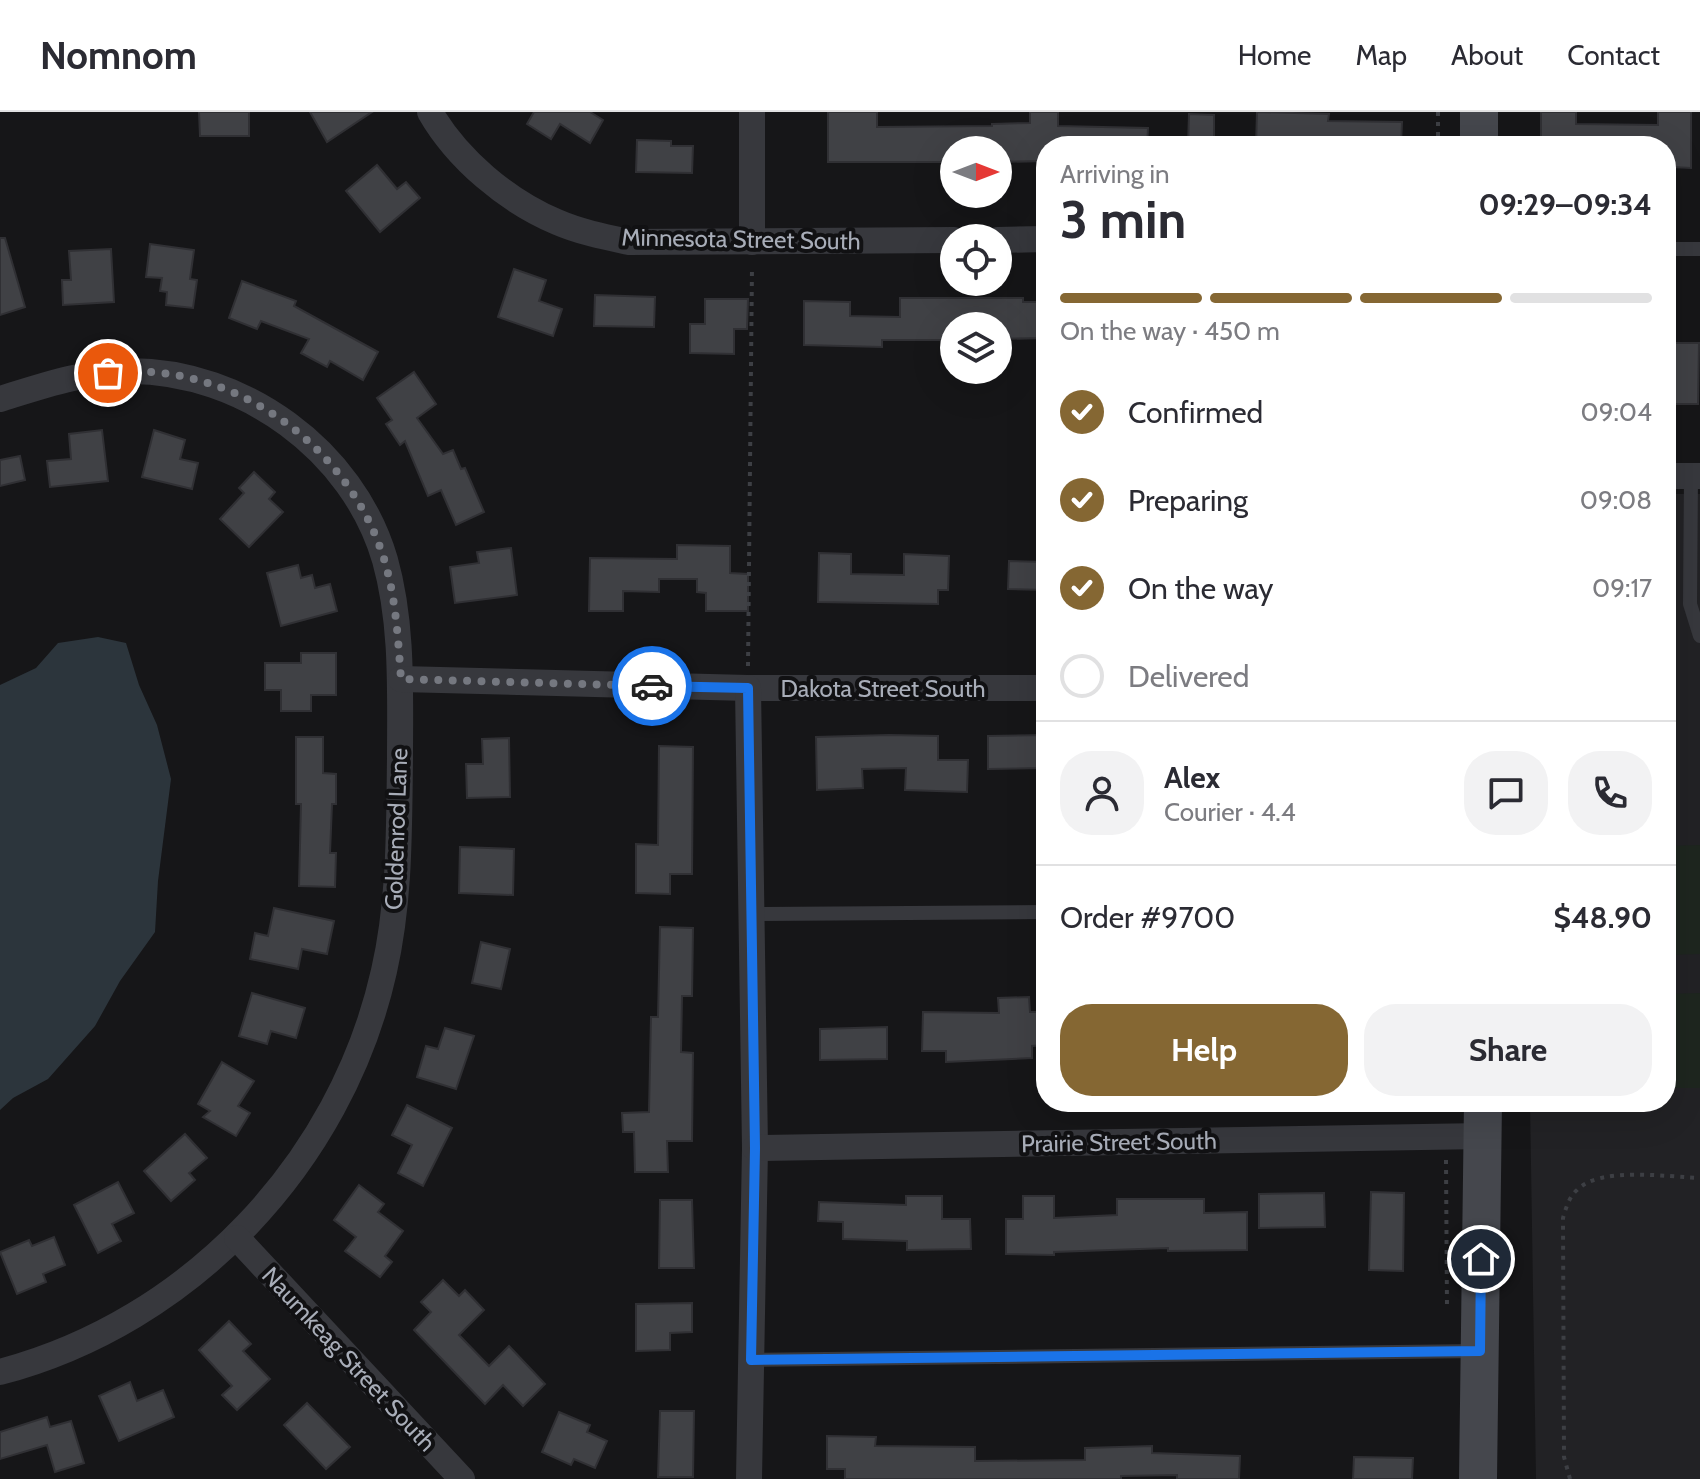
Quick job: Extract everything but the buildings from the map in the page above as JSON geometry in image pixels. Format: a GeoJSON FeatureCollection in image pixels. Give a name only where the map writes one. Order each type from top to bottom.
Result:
{"type":"FeatureCollection","features":[{"type":"Feature","properties":{"kind":"main road"},"geometry":{"type":"LineString","coordinates":[[1479,112],[1479,136]]}},
{"type":"Feature","properties":{"kind":"main road"},"geometry":{"type":"LineString","coordinates":[[1478,1479],[1464,1351],[1483,1119]]}},
{"type":"Feature","properties":{"kind":"street","name":"Minnesota Street South"},"geometry":{"type":"LineString","coordinates":[[430,112],[458,149],[487,178],[523,205],[556,222],[590,234],[629,242],[940,240]]}},
{"type":"Feature","properties":{"kind":"street"},"geometry":{"type":"LineString","coordinates":[[752,112],[752,242]]}},
{"type":"Feature","properties":{"kind":"street"},"geometry":{"type":"LineString","coordinates":[[1012,240],[1036,239]]}},
{"type":"Feature","properties":{"kind":"street"},"geometry":{"type":"LineString","coordinates":[[0,399],[51,383],[91,375],[125,371],[158,372],[193,378],[226,389],[264,408],[320,451],[347,485],[370,523],[384,559],[396,613],[401,679]]}},
{"type":"Feature","properties":{"kind":"street","name":"Dakota Street South"},"geometry":{"type":"LineString","coordinates":[[401,679],[748,688],[1036,688]]}},
{"type":"Feature","properties":{"kind":"street","name":"Goldenrod Lane"},"geometry":{"type":"LineString","coordinates":[[0,1372],[68,1349],[114,1329],[158,1301],[237,1238],[295,1169],[328,1117],[350,1073],[377,998],[393,926],[398,878],[401,679]]}},
{"type":"Feature","properties":{"kind":"street"},"geometry":{"type":"LineString","coordinates":[[748,688],[755,1148],[749,1479]]}},
{"type":"Feature","properties":{"kind":"street","name":"Prairie Street South"},"geometry":{"type":"LineString","coordinates":[[755,1148],[1445,1136],[1483,1119]]}},
{"type":"Feature","properties":{"kind":"street","name":"Naumkeag Street South"},"geometry":{"type":"LineString","coordinates":[[237,1238],[462,1479]]}},
{"type":"Feature","properties":{"kind":"lane"},"geometry":{"type":"LineString","coordinates":[[1676,249],[1700,249]]}},
{"type":"Feature","properties":{"kind":"lane"},"geometry":{"type":"LineString","coordinates":[[1686,476],[1695,587],[1690,604],[1700,636]]}},
{"type":"Feature","properties":{"kind":"lane"},"geometry":{"type":"LineString","coordinates":[[751,914],[1036,912]]}},
{"type":"Feature","properties":{"kind":"lane"},"geometry":{"type":"LineString","coordinates":[[751,1360],[1464,1351]]}},
{"type":"Feature","properties":{"kind":"path"},"geometry":{"type":"LineString","coordinates":[[1438,112],[1438,136]]}},
{"type":"Feature","properties":{"kind":"path"},"geometry":{"type":"LineString","coordinates":[[748,688],[752,242]]}},
{"type":"Feature","properties":{"kind":"path"},"geometry":{"type":"LineString","coordinates":[[1445,1136],[1464,1351]]}},
{"type":"Feature","properties":{"kind":"path"},"geometry":{"type":"LineString","coordinates":[[1570,1479],[1564,1457],[1563,1218],[1567,1203],[1577,1189],[1591,1180],[1609,1176],[1700,1178]]}},
{"type":"Feature","properties":{"kind":"shaded area"},"geometry":{"type":"Polygon","coordinates":[[[1676,494],[1700,494],[1700,1479],[1536,1479],[1530,1112],[1676,1112],[1676,494]]]}},
{"type":"Feature","properties":{"kind":"shaded area"},"geometry":{"type":"Polygon","coordinates":[[[98,637],[126,643],[139,685],[157,725],[171,779],[155,932],[120,981],[95,1026],[48,1079],[13,1098],[0,1110],[0,685],[36,668],[58,643],[98,637]]]}},
{"type":"Feature","properties":{"kind":"shaded area"},"geometry":{"type":"Polygon","coordinates":[[[1700,845],[1700,954],[1676,955],[1676,846],[1700,845]]]}},
{"type":"Feature","properties":{"kind":"shaded area"},"geometry":{"type":"Polygon","coordinates":[[[1700,993],[1700,1088],[1676,1088],[1676,994],[1700,993]]]}},
{"type":"Feature","properties":{"kind":"way so far"},"geometry":{"type":"LineString","coordinates":[[108,373],[158,372],[193,378],[226,389],[264,408],[320,451],[347,485],[370,523],[384,559],[396,613],[401,679],[652,686]]}},
{"type":"Feature","properties":{"kind":"route"},"geometry":{"type":"LineString","coordinates":[[652,686],[748,688],[755,1148],[751,1360],[1480,1351],[1481,1259]]}}]}
